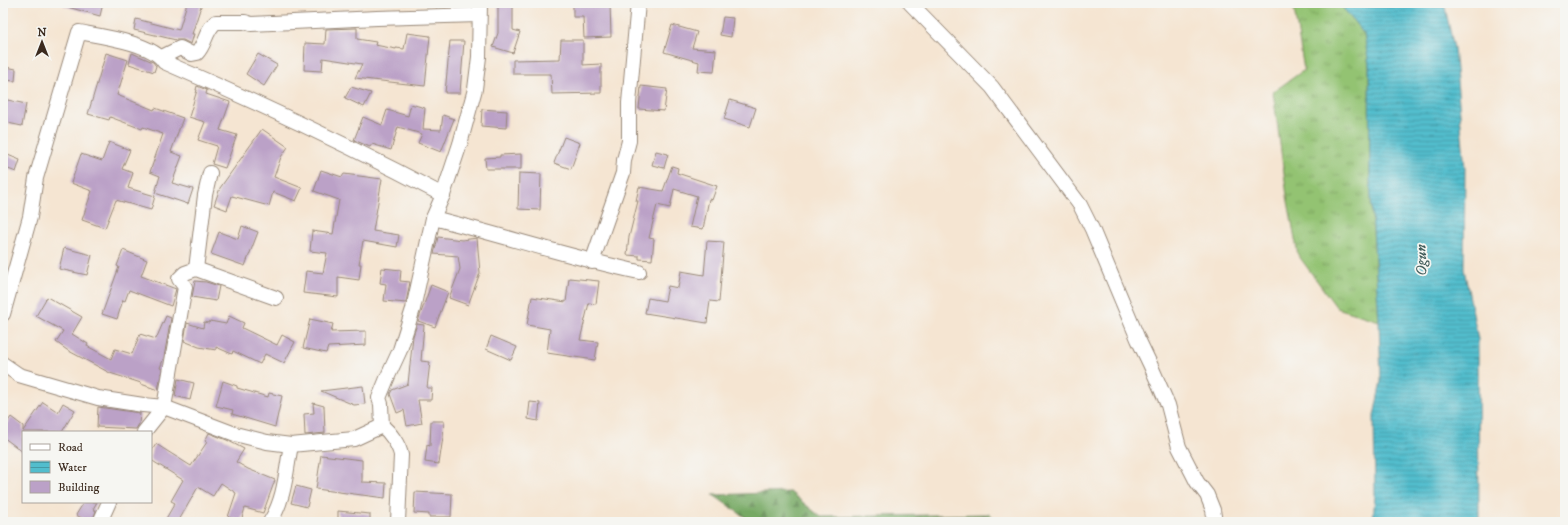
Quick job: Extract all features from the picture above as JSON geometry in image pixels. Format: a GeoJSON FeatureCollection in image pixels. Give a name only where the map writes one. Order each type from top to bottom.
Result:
{"type":"FeatureCollection","features":[{"type":"Feature","properties":{"kind":"street"},"geometry":{"type":"LineString","coordinates":[[592,262],[623,173],[624,160],[629,141],[629,103],[638,3]]}},
{"type":"Feature","properties":{"kind":"street"},"geometry":{"type":"LineString","coordinates":[[910,3],[992,87],[1080,205],[1092,229],[1138,339],[1168,405],[1180,447],[1196,482],[1207,495],[1213,510],[1215,522]]}},
{"type":"Feature","properties":{"kind":"street"},"geometry":{"type":"LineString","coordinates":[[162,57],[180,48],[192,54],[197,54],[210,26],[216,22],[245,22],[251,24],[377,18],[479,9],[479,56],[475,89],[460,144],[443,195],[433,218],[413,309],[400,350],[379,398],[381,404],[382,426],[389,432],[399,447],[398,522]]}},
{"type":"Feature","properties":{"kind":"street"},"geometry":{"type":"LineString","coordinates":[[3,314],[30,217],[36,178],[80,32],[133,42],[162,57],[164,62],[311,128],[443,195]]}},
{"type":"Feature","properties":{"kind":"street"},"geometry":{"type":"LineString","coordinates":[[196,269],[205,195],[210,173]]}},
{"type":"Feature","properties":{"kind":"street"},"geometry":{"type":"LineString","coordinates":[[433,218],[503,236],[592,262],[638,272]]}},
{"type":"Feature","properties":{"kind":"street"},"geometry":{"type":"LineString","coordinates":[[145,431],[164,407],[185,287],[179,279],[186,273],[196,269],[276,298]]}},
{"type":"Feature","properties":{"kind":"street"},"geometry":{"type":"LineString","coordinates":[[3,364],[19,375],[98,398],[143,406],[164,407],[235,434],[267,442],[291,445],[354,439],[382,426]]}},
{"type":"Feature","properties":{"kind":"street"},"geometry":{"type":"LineString","coordinates":[[270,522],[274,516],[285,486],[286,468],[291,445]]}},
{"type":"Feature","properties":{"kind":"street"},"geometry":{"type":"LineString","coordinates":[[100,522],[109,503]]}},
{"type":"Feature","properties":{"kind":"green space"},"geometry":{"type":"Polygon","coordinates":[[[1293,3],[1339,3],[1364,34],[1369,65],[1370,182],[1379,321],[1337,308],[1298,255],[1287,196],[1273,92],[1304,70],[1293,3]]]}},
{"type":"Feature","properties":{"kind":"green space"},"geometry":{"type":"Polygon","coordinates":[[[790,492],[821,517],[988,514],[1001,522],[752,522],[713,495],[790,492]]]}},
{"type":"Feature","properties":{"kind":"water","name":"Ogun"},"geometry":{"type":"Polygon","coordinates":[[[1339,3],[1444,3],[1454,48],[1465,168],[1464,269],[1478,339],[1479,522],[1373,522],[1375,494],[1374,416],[1381,381],[1379,321],[1370,182],[1369,65],[1364,34],[1339,3]]]}},
{"type":"Feature","properties":{"kind":"building"},"geometry":{"type":"Polygon","coordinates":[[[65,3],[103,3],[100,16],[64,6],[65,3]]]}},
{"type":"Feature","properties":{"kind":"building"},"geometry":{"type":"Polygon","coordinates":[[[187,3],[202,3],[192,34],[194,34],[191,44],[183,40],[176,40],[134,30],[136,19],[179,30],[187,3]]]}},
{"type":"Feature","properties":{"kind":"building"},"geometry":{"type":"Polygon","coordinates":[[[573,4],[610,4],[611,37],[584,38],[583,17],[573,17],[573,4]]]}},
{"type":"Feature","properties":{"kind":"building"},"geometry":{"type":"Polygon","coordinates":[[[498,6],[513,6],[513,30],[520,32],[513,53],[493,47],[498,33],[498,6]]]}},
{"type":"Feature","properties":{"kind":"building"},"geometry":{"type":"Polygon","coordinates":[[[723,17],[733,18],[731,37],[720,35],[723,17]]]}},
{"type":"Feature","properties":{"kind":"building"},"geometry":{"type":"Polygon","coordinates":[[[672,25],[697,32],[692,48],[716,50],[714,72],[698,71],[699,62],[664,52],[672,25]]]}},
{"type":"Feature","properties":{"kind":"building"},"geometry":{"type":"Polygon","coordinates":[[[357,28],[357,39],[376,42],[375,45],[396,49],[404,49],[407,33],[430,36],[425,86],[355,78],[362,64],[323,58],[322,71],[304,70],[305,43],[325,44],[326,29],[357,28]]]}},
{"type":"Feature","properties":{"kind":"building"},"geometry":{"type":"Polygon","coordinates":[[[561,40],[583,40],[583,65],[601,64],[601,93],[552,94],[551,74],[513,74],[513,60],[560,59],[561,40]]]}},
{"type":"Feature","properties":{"kind":"building"},"geometry":{"type":"Polygon","coordinates":[[[450,41],[464,41],[460,93],[445,93],[450,41]]]}},
{"type":"Feature","properties":{"kind":"building"},"geometry":{"type":"Polygon","coordinates":[[[106,53],[128,60],[117,95],[154,110],[155,108],[183,118],[171,152],[182,156],[172,183],[193,189],[188,204],[155,193],[160,176],[150,172],[163,134],[143,127],[142,129],[110,117],[109,120],[88,114],[106,53]]]}},
{"type":"Feature","properties":{"kind":"building"},"geometry":{"type":"Polygon","coordinates":[[[132,53],[153,62],[156,66],[154,72],[129,64],[132,53]]]}},
{"type":"Feature","properties":{"kind":"building"},"geometry":{"type":"Polygon","coordinates":[[[258,54],[277,65],[264,86],[246,74],[258,54]]]}},
{"type":"Feature","properties":{"kind":"building"},"geometry":{"type":"Polygon","coordinates":[[[6,67],[16,69],[15,81],[4,80],[6,67]]]}},
{"type":"Feature","properties":{"kind":"building"},"geometry":{"type":"Polygon","coordinates":[[[197,86],[207,90],[206,94],[230,102],[220,130],[237,135],[225,168],[212,164],[217,146],[198,140],[205,122],[189,117],[197,86]]]}},
{"type":"Feature","properties":{"kind":"building"},"geometry":{"type":"Polygon","coordinates":[[[641,86],[667,89],[664,111],[639,109],[641,86]]]}},
{"type":"Feature","properties":{"kind":"building"},"geometry":{"type":"Polygon","coordinates":[[[351,87],[371,93],[364,107],[345,98],[351,87]]]}},
{"type":"Feature","properties":{"kind":"building"},"geometry":{"type":"Polygon","coordinates":[[[3,99],[26,104],[22,126],[3,122],[3,99]]]}},
{"type":"Feature","properties":{"kind":"building"},"geometry":{"type":"Polygon","coordinates":[[[730,100],[756,108],[750,127],[724,119],[730,100]]]}},
{"type":"Feature","properties":{"kind":"building"},"geometry":{"type":"Polygon","coordinates":[[[411,104],[425,108],[423,129],[441,130],[443,115],[454,119],[441,152],[418,143],[422,134],[398,127],[391,150],[372,144],[370,147],[354,140],[363,117],[382,125],[387,110],[408,116],[411,104]]]}},
{"type":"Feature","properties":{"kind":"building"},"geometry":{"type":"Polygon","coordinates":[[[482,109],[507,111],[506,128],[481,126],[482,109]]]}},
{"type":"Feature","properties":{"kind":"building"},"geometry":{"type":"Polygon","coordinates":[[[262,129],[288,147],[281,157],[274,177],[302,188],[296,201],[273,192],[269,206],[232,196],[227,210],[214,205],[220,188],[262,129]]]}},
{"type":"Feature","properties":{"kind":"building"},"geometry":{"type":"Polygon","coordinates":[[[564,137],[580,143],[571,169],[554,163],[564,137]]]}},
{"type":"Feature","properties":{"kind":"building"},"geometry":{"type":"Polygon","coordinates":[[[109,142],[130,150],[122,169],[133,173],[128,188],[155,196],[151,210],[116,200],[105,228],[82,220],[92,191],[71,183],[81,154],[102,161],[109,142]]]}},
{"type":"Feature","properties":{"kind":"building"},"geometry":{"type":"Polygon","coordinates":[[[656,151],[668,154],[664,168],[652,165],[656,151]]]}},
{"type":"Feature","properties":{"kind":"building"},"geometry":{"type":"Polygon","coordinates":[[[3,153],[20,160],[16,172],[3,167],[3,153]]]}},
{"type":"Feature","properties":{"kind":"building"},"geometry":{"type":"Polygon","coordinates":[[[521,154],[521,169],[486,169],[485,158],[500,157],[500,155],[521,154]]]}},
{"type":"Feature","properties":{"kind":"building"},"geometry":{"type":"Polygon","coordinates":[[[672,166],[678,168],[677,173],[717,186],[712,200],[709,199],[703,229],[690,227],[697,196],[674,189],[670,208],[657,205],[649,238],[654,239],[652,260],[639,259],[639,256],[627,255],[629,237],[638,201],[636,201],[639,187],[663,191],[672,166]]]}},
{"type":"Feature","properties":{"kind":"building"},"geometry":{"type":"Polygon","coordinates":[[[321,170],[342,177],[344,174],[382,179],[373,231],[399,235],[397,247],[363,241],[359,264],[361,264],[359,280],[338,277],[338,297],[303,293],[306,271],[323,273],[327,253],[310,251],[312,231],[333,234],[339,200],[314,191],[321,170]]]}},
{"type":"Feature","properties":{"kind":"building"},"geometry":{"type":"Polygon","coordinates":[[[519,173],[541,174],[540,210],[518,209],[519,173]]]}},
{"type":"Feature","properties":{"kind":"building"},"geometry":{"type":"Polygon","coordinates":[[[242,226],[258,232],[245,266],[211,254],[219,232],[238,239],[242,226]]]}},
{"type":"Feature","properties":{"kind":"building"},"geometry":{"type":"Polygon","coordinates":[[[438,237],[462,240],[477,238],[480,273],[468,305],[449,298],[460,269],[458,256],[434,254],[438,237]]]}},
{"type":"Feature","properties":{"kind":"building"},"geometry":{"type":"Polygon","coordinates":[[[707,241],[724,242],[719,302],[710,301],[707,323],[645,313],[648,298],[665,301],[668,286],[678,288],[681,271],[704,275],[707,241]]]}},
{"type":"Feature","properties":{"kind":"building"},"geometry":{"type":"Polygon","coordinates":[[[64,248],[92,255],[87,275],[59,269],[64,248]]]}},
{"type":"Feature","properties":{"kind":"building"},"geometry":{"type":"Polygon","coordinates":[[[123,250],[147,260],[141,276],[176,289],[171,306],[129,290],[125,301],[123,300],[117,319],[102,314],[119,267],[117,266],[123,250]]]}},
{"type":"Feature","properties":{"kind":"building"},"geometry":{"type":"Polygon","coordinates":[[[382,268],[401,270],[400,281],[410,282],[406,303],[384,301],[386,284],[380,283],[382,268]]]}},
{"type":"Feature","properties":{"kind":"building"},"geometry":{"type":"Polygon","coordinates":[[[569,278],[599,281],[596,304],[589,303],[580,340],[598,342],[595,360],[547,353],[550,329],[527,325],[532,297],[566,302],[569,278]]]}},
{"type":"Feature","properties":{"kind":"building"},"geometry":{"type":"Polygon","coordinates":[[[195,281],[206,282],[219,286],[216,301],[192,297],[195,281]]]}},
{"type":"Feature","properties":{"kind":"building"},"geometry":{"type":"Polygon","coordinates":[[[431,285],[448,292],[435,327],[418,321],[431,285]]]}},
{"type":"Feature","properties":{"kind":"building"},"geometry":{"type":"Polygon","coordinates":[[[47,297],[82,317],[72,334],[88,344],[87,346],[111,359],[115,349],[132,354],[140,334],[156,339],[166,316],[171,318],[164,357],[160,368],[162,369],[158,390],[110,373],[67,350],[56,342],[63,331],[36,316],[47,297]]]}},
{"type":"Feature","properties":{"kind":"building"},"geometry":{"type":"Polygon","coordinates":[[[229,316],[244,323],[242,328],[277,345],[282,335],[295,342],[284,363],[265,354],[260,364],[233,351],[232,354],[216,347],[216,350],[199,347],[184,341],[187,323],[203,328],[204,322],[209,323],[210,321],[226,324],[229,316]]]}},
{"type":"Feature","properties":{"kind":"building"},"geometry":{"type":"Polygon","coordinates":[[[310,319],[333,324],[331,332],[366,331],[366,345],[328,347],[326,353],[303,348],[310,319]]]}},
{"type":"Feature","properties":{"kind":"building"},"geometry":{"type":"Polygon","coordinates":[[[417,324],[424,325],[421,361],[430,362],[427,388],[432,388],[431,400],[418,400],[422,423],[407,426],[404,410],[397,413],[390,394],[392,390],[408,384],[413,336],[417,324]]]}},
{"type":"Feature","properties":{"kind":"building"},"geometry":{"type":"Polygon","coordinates":[[[491,336],[517,347],[511,360],[486,349],[491,336]]]}},
{"type":"Feature","properties":{"kind":"building"},"geometry":{"type":"Polygon","coordinates":[[[178,379],[194,383],[190,400],[175,396],[178,379]]]}},
{"type":"Feature","properties":{"kind":"building"},"geometry":{"type":"Polygon","coordinates":[[[223,381],[237,386],[237,388],[268,397],[269,393],[282,396],[275,427],[232,414],[233,410],[216,406],[223,381]]]}},
{"type":"Feature","properties":{"kind":"building"},"geometry":{"type":"Polygon","coordinates":[[[363,386],[365,404],[354,405],[321,391],[363,386]]]}},
{"type":"Feature","properties":{"kind":"building"},"geometry":{"type":"Polygon","coordinates":[[[43,402],[58,412],[63,403],[75,410],[63,431],[23,431],[43,402]]]}},
{"type":"Feature","properties":{"kind":"building"},"geometry":{"type":"Polygon","coordinates":[[[530,402],[540,403],[538,421],[528,419],[530,402]]]}},
{"type":"Feature","properties":{"kind":"building"},"geometry":{"type":"Polygon","coordinates":[[[313,403],[324,406],[325,433],[305,435],[304,414],[314,413],[313,403]]]}},
{"type":"Feature","properties":{"kind":"building"},"geometry":{"type":"Polygon","coordinates":[[[98,407],[140,413],[139,424],[136,429],[97,427],[98,407]]]}},
{"type":"Feature","properties":{"kind":"building"},"geometry":{"type":"Polygon","coordinates":[[[11,417],[23,426],[22,451],[3,437],[3,428],[11,417]]]}},
{"type":"Feature","properties":{"kind":"building"},"geometry":{"type":"Polygon","coordinates":[[[431,421],[444,421],[439,464],[425,462],[427,445],[430,446],[431,421]]]}},
{"type":"Feature","properties":{"kind":"building"},"geometry":{"type":"Polygon","coordinates":[[[209,433],[244,449],[236,462],[248,469],[275,480],[263,513],[245,508],[241,521],[228,517],[236,493],[221,483],[213,496],[198,487],[178,522],[164,522],[175,503],[171,501],[183,480],[152,461],[152,450],[156,444],[191,466],[207,442],[205,441],[209,433]]]}},
{"type":"Feature","properties":{"kind":"building"},"geometry":{"type":"Polygon","coordinates":[[[321,455],[362,460],[362,482],[386,483],[385,498],[316,489],[321,455]]]}},
{"type":"Feature","properties":{"kind":"building"},"geometry":{"type":"Polygon","coordinates":[[[296,486],[311,490],[307,507],[291,503],[296,486]]]}},
{"type":"Feature","properties":{"kind":"building"},"geometry":{"type":"Polygon","coordinates":[[[415,492],[452,494],[451,517],[429,517],[429,514],[414,513],[415,492]]]}},
{"type":"Feature","properties":{"kind":"building"},"geometry":{"type":"Polygon","coordinates":[[[83,503],[96,503],[93,509],[96,511],[92,522],[89,522],[76,515],[83,503]]]}},
{"type":"Feature","properties":{"kind":"building"},"geometry":{"type":"Polygon","coordinates":[[[338,511],[370,514],[370,522],[338,522],[338,511]]]}}]}
